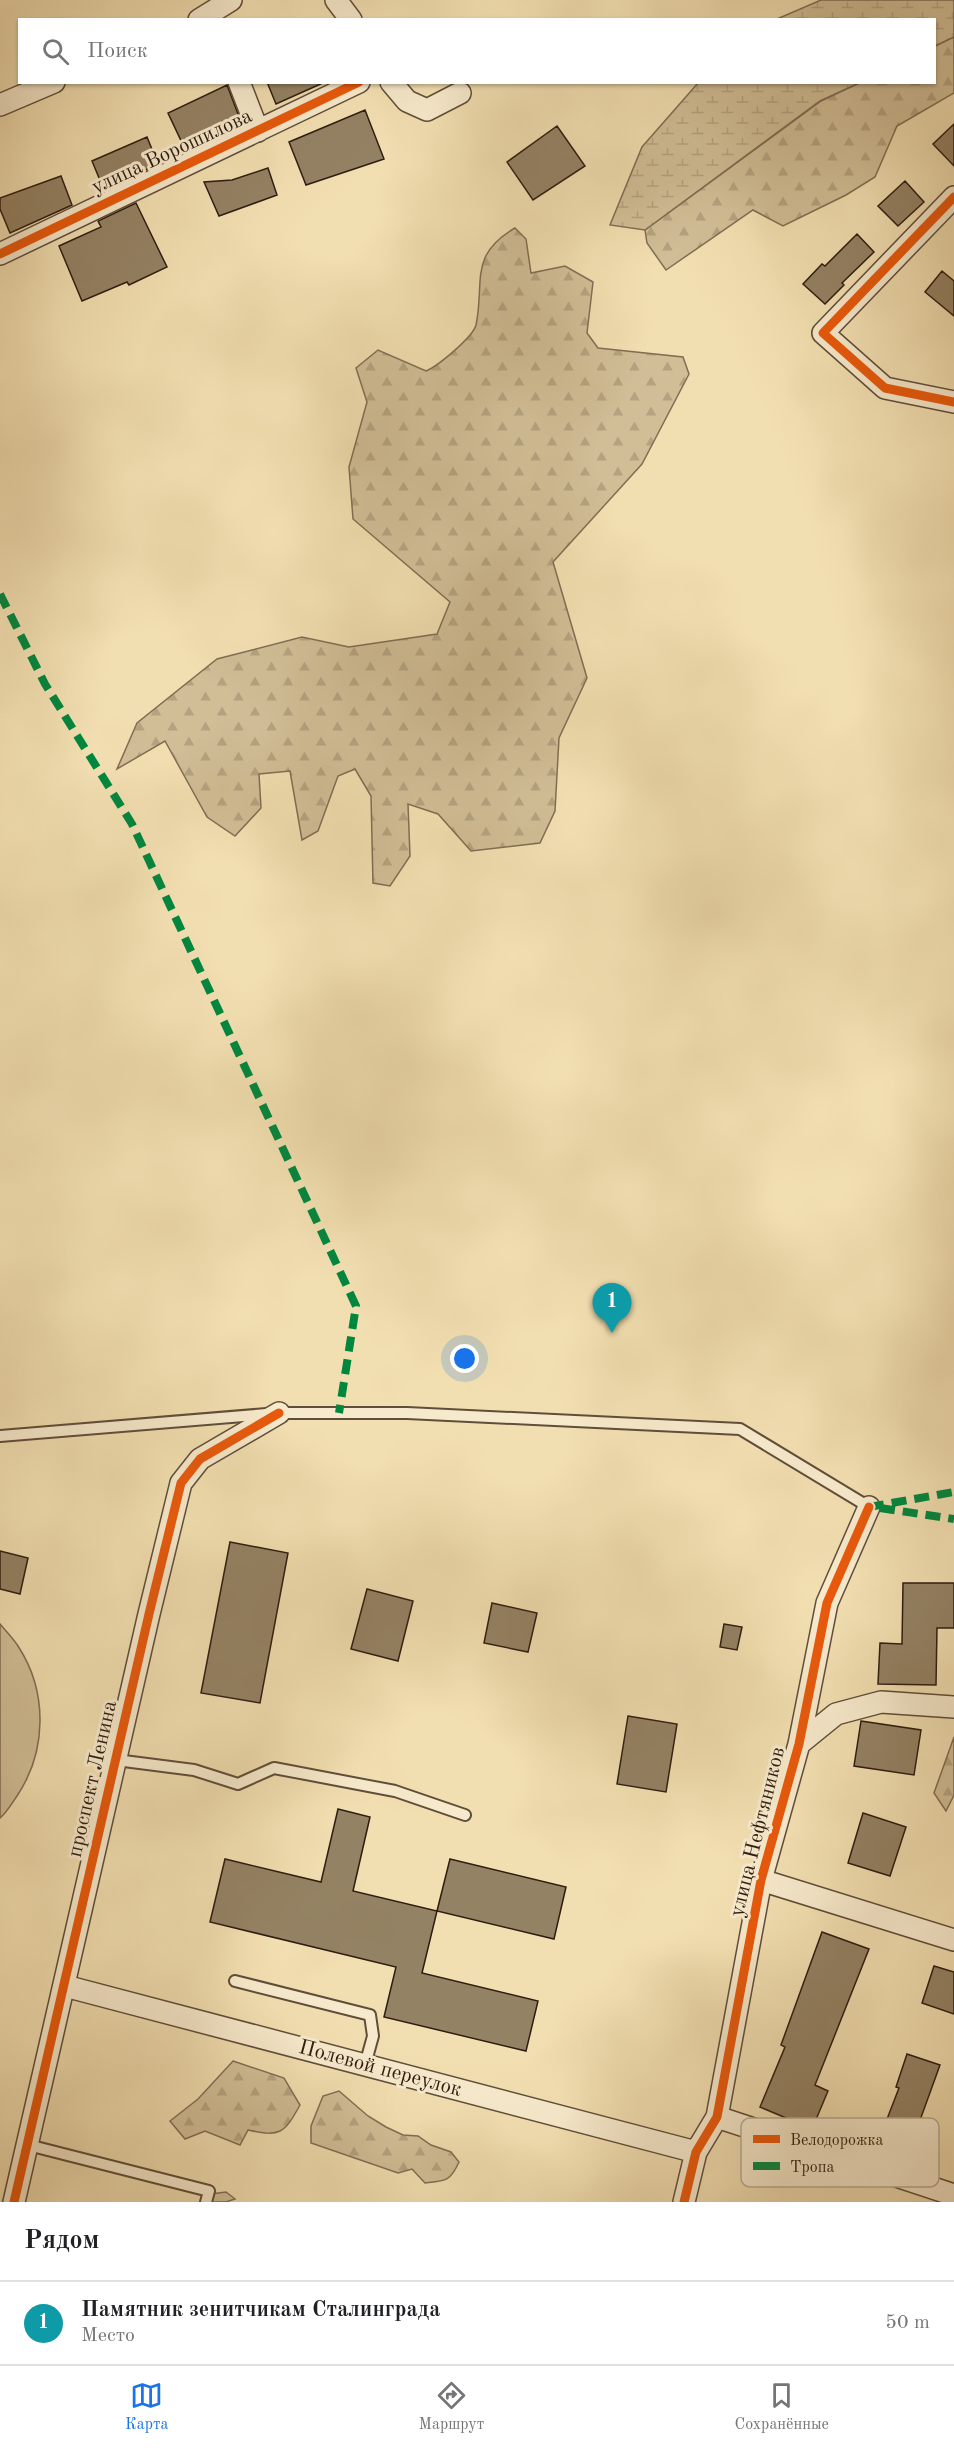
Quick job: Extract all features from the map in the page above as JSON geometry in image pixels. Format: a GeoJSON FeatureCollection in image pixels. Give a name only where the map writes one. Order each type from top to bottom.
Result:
{"type":"FeatureCollection","features":[{"type":"Feature","properties":{"kind":"street"},"geometry":{"type":"LineString","coordinates":[[209,13],[231,0]]}},
{"type":"Feature","properties":{"kind":"street"},"geometry":{"type":"LineString","coordinates":[[336,0],[350,18]]}},
{"type":"Feature","properties":{"kind":"street"},"geometry":{"type":"LineString","coordinates":[[0,105],[49,84]]}},
{"type":"Feature","properties":{"kind":"street"},"geometry":{"type":"LineString","coordinates":[[240,84],[258,131]]}},
{"type":"Feature","properties":{"kind":"street","name":"улица Ворошилова"},"geometry":{"type":"LineString","coordinates":[[0,254],[355,84]]}},
{"type":"Feature","properties":{"kind":"street"},"geometry":{"type":"LineString","coordinates":[[393,84],[407,101],[427,110],[460,93]]}},
{"type":"Feature","properties":{"kind":"street"},"geometry":{"type":"LineString","coordinates":[[954,197],[823,333],[885,388],[954,402]]}},
{"type":"Feature","properties":{"kind":"street","name":"проспект Ленина"},"geometry":{"type":"LineString","coordinates":[[14,2202],[181,1484],[200,1459],[279,1413]]}},
{"type":"Feature","properties":{"kind":"street","name":"улица Нефтяников"},"geometry":{"type":"LineString","coordinates":[[684,2202],[696,2152],[717,2117],[761,1880],[799,1744],[827,1603],[868,1507]]}},
{"type":"Feature","properties":{"kind":"street"},"geometry":{"type":"LineString","coordinates":[[799,1744],[836,1714],[881,1702],[954,1707]]}},
{"type":"Feature","properties":{"kind":"street"},"geometry":{"type":"LineString","coordinates":[[761,1880],[954,1940]]}},
{"type":"Feature","properties":{"kind":"street","name":"Полевой переулок"},"geometry":{"type":"LineString","coordinates":[[65,1986],[696,2152]]}},
{"type":"Feature","properties":{"kind":"street"},"geometry":{"type":"LineString","coordinates":[[717,2117],[741,2125]]}},
{"type":"Feature","properties":{"kind":"street"},"geometry":{"type":"LineString","coordinates":[[930,2187],[954,2195]]}},
{"type":"Feature","properties":{"kind":"lane"},"geometry":{"type":"LineString","coordinates":[[0,1436],[279,1413],[407,1413],[740,1429],[868,1507]]}},
{"type":"Feature","properties":{"kind":"lane"},"geometry":{"type":"LineString","coordinates":[[116,1760],[194,1770],[238,1784],[274,1768],[395,1791],[465,1815]]}},
{"type":"Feature","properties":{"kind":"lane"},"geometry":{"type":"LineString","coordinates":[[235,1981],[370,2015],[373,2036],[365,2065]]}},
{"type":"Feature","properties":{"kind":"lane"},"geometry":{"type":"LineString","coordinates":[[28,2145],[209,2191],[206,2202]]}},
{"type":"Feature","properties":{"kind":"green space"},"geometry":{"type":"Polygon","coordinates":[[[821,0],[954,0],[954,37],[936,46],[936,18],[779,18],[821,0]]]}},
{"type":"Feature","properties":{"kind":"green space"},"geometry":{"type":"Polygon","coordinates":[[[954,37],[954,93],[897,126],[875,177],[846,195],[783,226],[753,210],[666,270],[647,243],[645,230],[821,101],[857,84],[936,84],[936,46],[954,37]]]}},
{"type":"Feature","properties":{"kind":"green space"},"geometry":{"type":"Polygon","coordinates":[[[697,84],[857,84],[820,101],[645,230],[610,225],[642,147],[697,84]]]}},
{"type":"Feature","properties":{"kind":"green space"},"geometry":{"type":"Polygon","coordinates":[[[515,228],[526,239],[531,273],[565,266],[593,282],[587,333],[598,348],[683,357],[689,374],[642,464],[553,562],[587,678],[559,738],[555,811],[540,843],[471,851],[438,814],[408,804],[410,856],[390,886],[373,883],[371,796],[355,769],[338,776],[318,831],[302,840],[290,771],[259,774],[261,808],[235,836],[207,817],[165,741],[117,769],[137,723],[217,659],[302,637],[349,647],[437,634],[450,602],[353,519],[349,467],[367,402],[356,368],[378,350],[426,371],[454,351],[469,337],[476,325],[484,259],[500,238],[515,228]]]}},
{"type":"Feature","properties":{"kind":"green space"},"geometry":{"type":"Polygon","coordinates":[[[0,1624],[16,1643],[28,1664],[39,1702],[40,1721],[34,1760],[27,1779],[0,1818],[0,1624]]]}},
{"type":"Feature","properties":{"kind":"green space"},"geometry":{"type":"Polygon","coordinates":[[[954,1737],[954,1795],[946,1811],[934,1793],[954,1737]]]}},
{"type":"Feature","properties":{"kind":"green space"},"geometry":{"type":"Polygon","coordinates":[[[233,2061],[284,2078],[300,2105],[290,2122],[285,2128],[274,2133],[248,2130],[240,2145],[205,2131],[185,2139],[170,2121],[198,2099],[233,2061]]]}},
{"type":"Feature","properties":{"kind":"green space"},"geometry":{"type":"Polygon","coordinates":[[[339,2091],[368,2116],[386,2127],[403,2135],[418,2136],[431,2145],[451,2152],[459,2162],[453,2173],[442,2181],[425,2183],[412,2169],[398,2173],[311,2143],[311,2126],[323,2096],[339,2091]]]}},
{"type":"Feature","properties":{"kind":"green space"},"geometry":{"type":"Polygon","coordinates":[[[226,2192],[235,2199],[226,2202],[201,2202],[203,2195],[226,2192]]]}},
{"type":"Feature","properties":{"kind":"building"},"geometry":{"type":"Polygon","coordinates":[[[268,84],[321,84],[276,104],[268,84]]]}},
{"type":"Feature","properties":{"kind":"building"},"geometry":{"type":"Polygon","coordinates":[[[227,85],[241,122],[184,147],[168,113],[227,85]]]}},
{"type":"Feature","properties":{"kind":"building"},"geometry":{"type":"Polygon","coordinates":[[[365,110],[384,159],[306,185],[289,142],[365,110]]]}},
{"type":"Feature","properties":{"kind":"building"},"geometry":{"type":"Polygon","coordinates":[[[954,124],[954,166],[933,144],[954,124]]]}},
{"type":"Feature","properties":{"kind":"building"},"geometry":{"type":"Polygon","coordinates":[[[557,126],[585,166],[533,200],[507,162],[557,126]]]}},
{"type":"Feature","properties":{"kind":"building"},"geometry":{"type":"Polygon","coordinates":[[[147,137],[158,164],[104,190],[92,161],[147,137]]]}},
{"type":"Feature","properties":{"kind":"building"},"geometry":{"type":"Polygon","coordinates":[[[268,168],[277,195],[219,216],[204,182],[232,180],[268,168]]]}},
{"type":"Feature","properties":{"kind":"building"},"geometry":{"type":"Polygon","coordinates":[[[61,176],[72,205],[10,233],[0,209],[0,198],[61,176]]]}},
{"type":"Feature","properties":{"kind":"building"},"geometry":{"type":"Polygon","coordinates":[[[905,181],[924,202],[898,226],[878,206],[905,181]]]}},
{"type":"Feature","properties":{"kind":"building"},"geometry":{"type":"Polygon","coordinates":[[[136,203],[167,267],[129,285],[127,282],[82,301],[59,246],[101,227],[98,221],[136,203]]]}},
{"type":"Feature","properties":{"kind":"building"},"geometry":{"type":"Polygon","coordinates":[[[857,234],[874,252],[842,283],[844,285],[825,304],[803,284],[857,234]]]}},
{"type":"Feature","properties":{"kind":"building"},"geometry":{"type":"Polygon","coordinates":[[[942,271],[954,281],[954,316],[925,292],[942,271]]]}},
{"type":"Feature","properties":{"kind":"building"},"geometry":{"type":"Polygon","coordinates":[[[230,1542],[288,1553],[260,1703],[201,1693],[230,1542]]]}},
{"type":"Feature","properties":{"kind":"building"},"geometry":{"type":"Polygon","coordinates":[[[0,1551],[28,1558],[20,1594],[0,1589],[0,1551]]]}},
{"type":"Feature","properties":{"kind":"building"},"geometry":{"type":"Polygon","coordinates":[[[903,1583],[954,1583],[954,1628],[937,1628],[936,1685],[878,1684],[880,1643],[902,1644],[903,1583]]]}},
{"type":"Feature","properties":{"kind":"building"},"geometry":{"type":"Polygon","coordinates":[[[367,1589],[413,1601],[398,1661],[351,1649],[367,1589]]]}},
{"type":"Feature","properties":{"kind":"building"},"geometry":{"type":"Polygon","coordinates":[[[492,1603],[537,1613],[528,1652],[484,1643],[492,1603]]]}},
{"type":"Feature","properties":{"kind":"building"},"geometry":{"type":"Polygon","coordinates":[[[724,1624],[742,1627],[737,1650],[720,1647],[724,1624]]]}},
{"type":"Feature","properties":{"kind":"building"},"geometry":{"type":"Polygon","coordinates":[[[628,1716],[677,1724],[666,1792],[617,1784],[628,1716]]]}},
{"type":"Feature","properties":{"kind":"building"},"geometry":{"type":"Polygon","coordinates":[[[861,1721],[921,1730],[914,1775],[854,1766],[861,1721]]]}},
{"type":"Feature","properties":{"kind":"building"},"geometry":{"type":"Polygon","coordinates":[[[338,1809],[370,1817],[353,1891],[437,1911],[422,1973],[538,2001],[526,2051],[384,2017],[396,1967],[210,1922],[225,1859],[321,1882],[338,1809]]]}},
{"type":"Feature","properties":{"kind":"building"},"geometry":{"type":"Polygon","coordinates":[[[863,1813],[906,1827],[890,1876],[848,1863],[863,1813]]]}},
{"type":"Feature","properties":{"kind":"building"},"geometry":{"type":"Polygon","coordinates":[[[450,1859],[566,1887],[554,1939],[437,1911],[450,1859]]]}},
{"type":"Feature","properties":{"kind":"building"},"geometry":{"type":"Polygon","coordinates":[[[822,1932],[869,1949],[815,2085],[828,2091],[817,2118],[786,2118],[760,2107],[785,2047],[781,2045],[822,1932]]]}},
{"type":"Feature","properties":{"kind":"building"},"geometry":{"type":"Polygon","coordinates":[[[934,1966],[954,1972],[954,2014],[922,2003],[934,1966]]]}},
{"type":"Feature","properties":{"kind":"building"},"geometry":{"type":"Polygon","coordinates":[[[907,2054],[940,2065],[921,2118],[887,2118],[899,2088],[896,2087],[907,2054]]]}},
{"type":"Feature","properties":{"kind":"marked path"},"geometry":{"type":"LineString","coordinates":[[0,594],[45,684],[132,824],[356,1306],[339,1413]]}},
{"type":"Feature","properties":{"kind":"marked path"},"geometry":{"type":"LineString","coordinates":[[869,1507],[954,1492]]}},
{"type":"Feature","properties":{"kind":"marked path"},"geometry":{"type":"LineString","coordinates":[[880,1508],[954,1519]]}},
{"type":"Feature","properties":{"kind":"cycle path"},"geometry":{"type":"LineString","coordinates":[[0,254],[355,84]]}},
{"type":"Feature","properties":{"kind":"cycle path"},"geometry":{"type":"LineString","coordinates":[[954,197],[823,333],[885,388],[954,402]]}},
{"type":"Feature","properties":{"kind":"cycle path"},"geometry":{"type":"LineString","coordinates":[[14,2202],[181,1483],[200,1459],[279,1413]]}},
{"type":"Feature","properties":{"kind":"cycle path"},"geometry":{"type":"LineString","coordinates":[[684,2202],[696,2152],[717,2117],[761,1880],[799,1744],[827,1603],[869,1507]]}},
{"type":"Feature","properties":{"kind":"place","name":"Памятник зенитчикам Сталинграда"},"geometry":{"type":"Point","coordinates":[612,1333]}}]}
